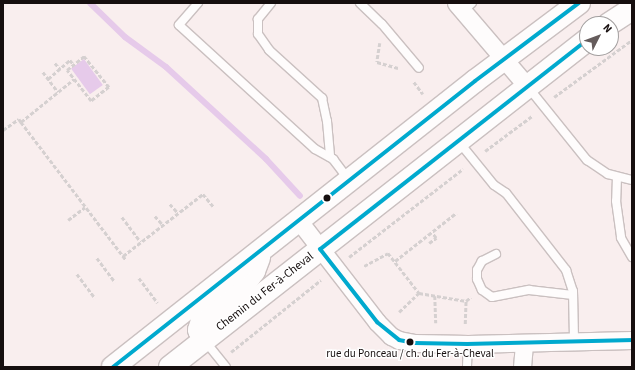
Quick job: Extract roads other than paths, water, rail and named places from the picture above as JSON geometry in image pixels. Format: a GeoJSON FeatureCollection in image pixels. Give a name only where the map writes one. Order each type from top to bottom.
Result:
{"type":"FeatureCollection","features":[{"type":"Feature","properties":{"kind":"street"},"geometry":{"type":"LineString","coordinates":[[113,367],[502,60],[580,3]]}},
{"type":"Feature","properties":{"kind":"street"},"geometry":{"type":"LineString","coordinates":[[464,6],[502,60],[527,86]]}},
{"type":"Feature","properties":{"kind":"street"},"geometry":{"type":"LineString","coordinates":[[619,17],[632,9]]}},
{"type":"Feature","properties":{"kind":"street","name":"Chemin du Fer-à-Cheval"},"geometry":{"type":"LineString","coordinates":[[170,367],[579,46]]}},
{"type":"Feature","properties":{"kind":"street"},"geometry":{"type":"LineString","coordinates":[[299,221],[377,322],[391,336],[415,343],[468,344],[524,344],[574,340],[632,340]]}},
{"type":"Feature","properties":{"kind":"street"},"geometry":{"type":"LineString","coordinates":[[204,340],[199,330],[202,321],[248,279],[263,250]]}},
{"type":"Feature","properties":{"kind":"street"},"geometry":{"type":"LineString","coordinates":[[522,367],[524,344]]}},
{"type":"Feature","properties":{"kind":"lane"},"geometry":{"type":"LineString","coordinates":[[198,3],[179,25],[316,149],[330,157],[350,181]]}},
{"type":"Feature","properties":{"kind":"lane"},"geometry":{"type":"LineString","coordinates":[[272,3],[258,19],[258,34],[269,50],[322,98],[327,121],[330,157]]}},
{"type":"Feature","properties":{"kind":"lane"},"geometry":{"type":"LineString","coordinates":[[360,3],[382,24],[419,68]]}},
{"type":"Feature","properties":{"kind":"lane"},"geometry":{"type":"LineString","coordinates":[[527,86],[587,160],[617,177],[632,180]]}},
{"type":"Feature","properties":{"kind":"lane"},"geometry":{"type":"LineString","coordinates":[[458,141],[494,185],[506,193],[566,270],[573,295],[574,340]]}},
{"type":"Feature","properties":{"kind":"lane"},"geometry":{"type":"LineString","coordinates":[[617,177],[616,201],[621,238],[632,257]]}},
{"type":"Feature","properties":{"kind":"lane"},"geometry":{"type":"LineString","coordinates":[[496,254],[482,261],[477,270],[477,279],[482,290],[492,297],[529,290],[573,295]]}},
{"type":"Feature","properties":{"kind":"lane"},"geometry":{"type":"LineString","coordinates":[[204,340],[226,367]]}},
{"type":"Feature","properties":{"kind":"lane"},"geometry":{"type":"LineString","coordinates":[[467,367],[468,344]]}},
{"type":"Feature","properties":{"kind":"waterway"},"geometry":{"type":"LineString","coordinates":[[90,3],[125,37],[166,67],[266,159],[300,196]]}},
{"type":"Feature","properties":{"kind":"place","name":"rue du Ponceau / ch. du Fer-à-Cheval"},"geometry":{"type":"Point","coordinates":[410,342]}}]}
